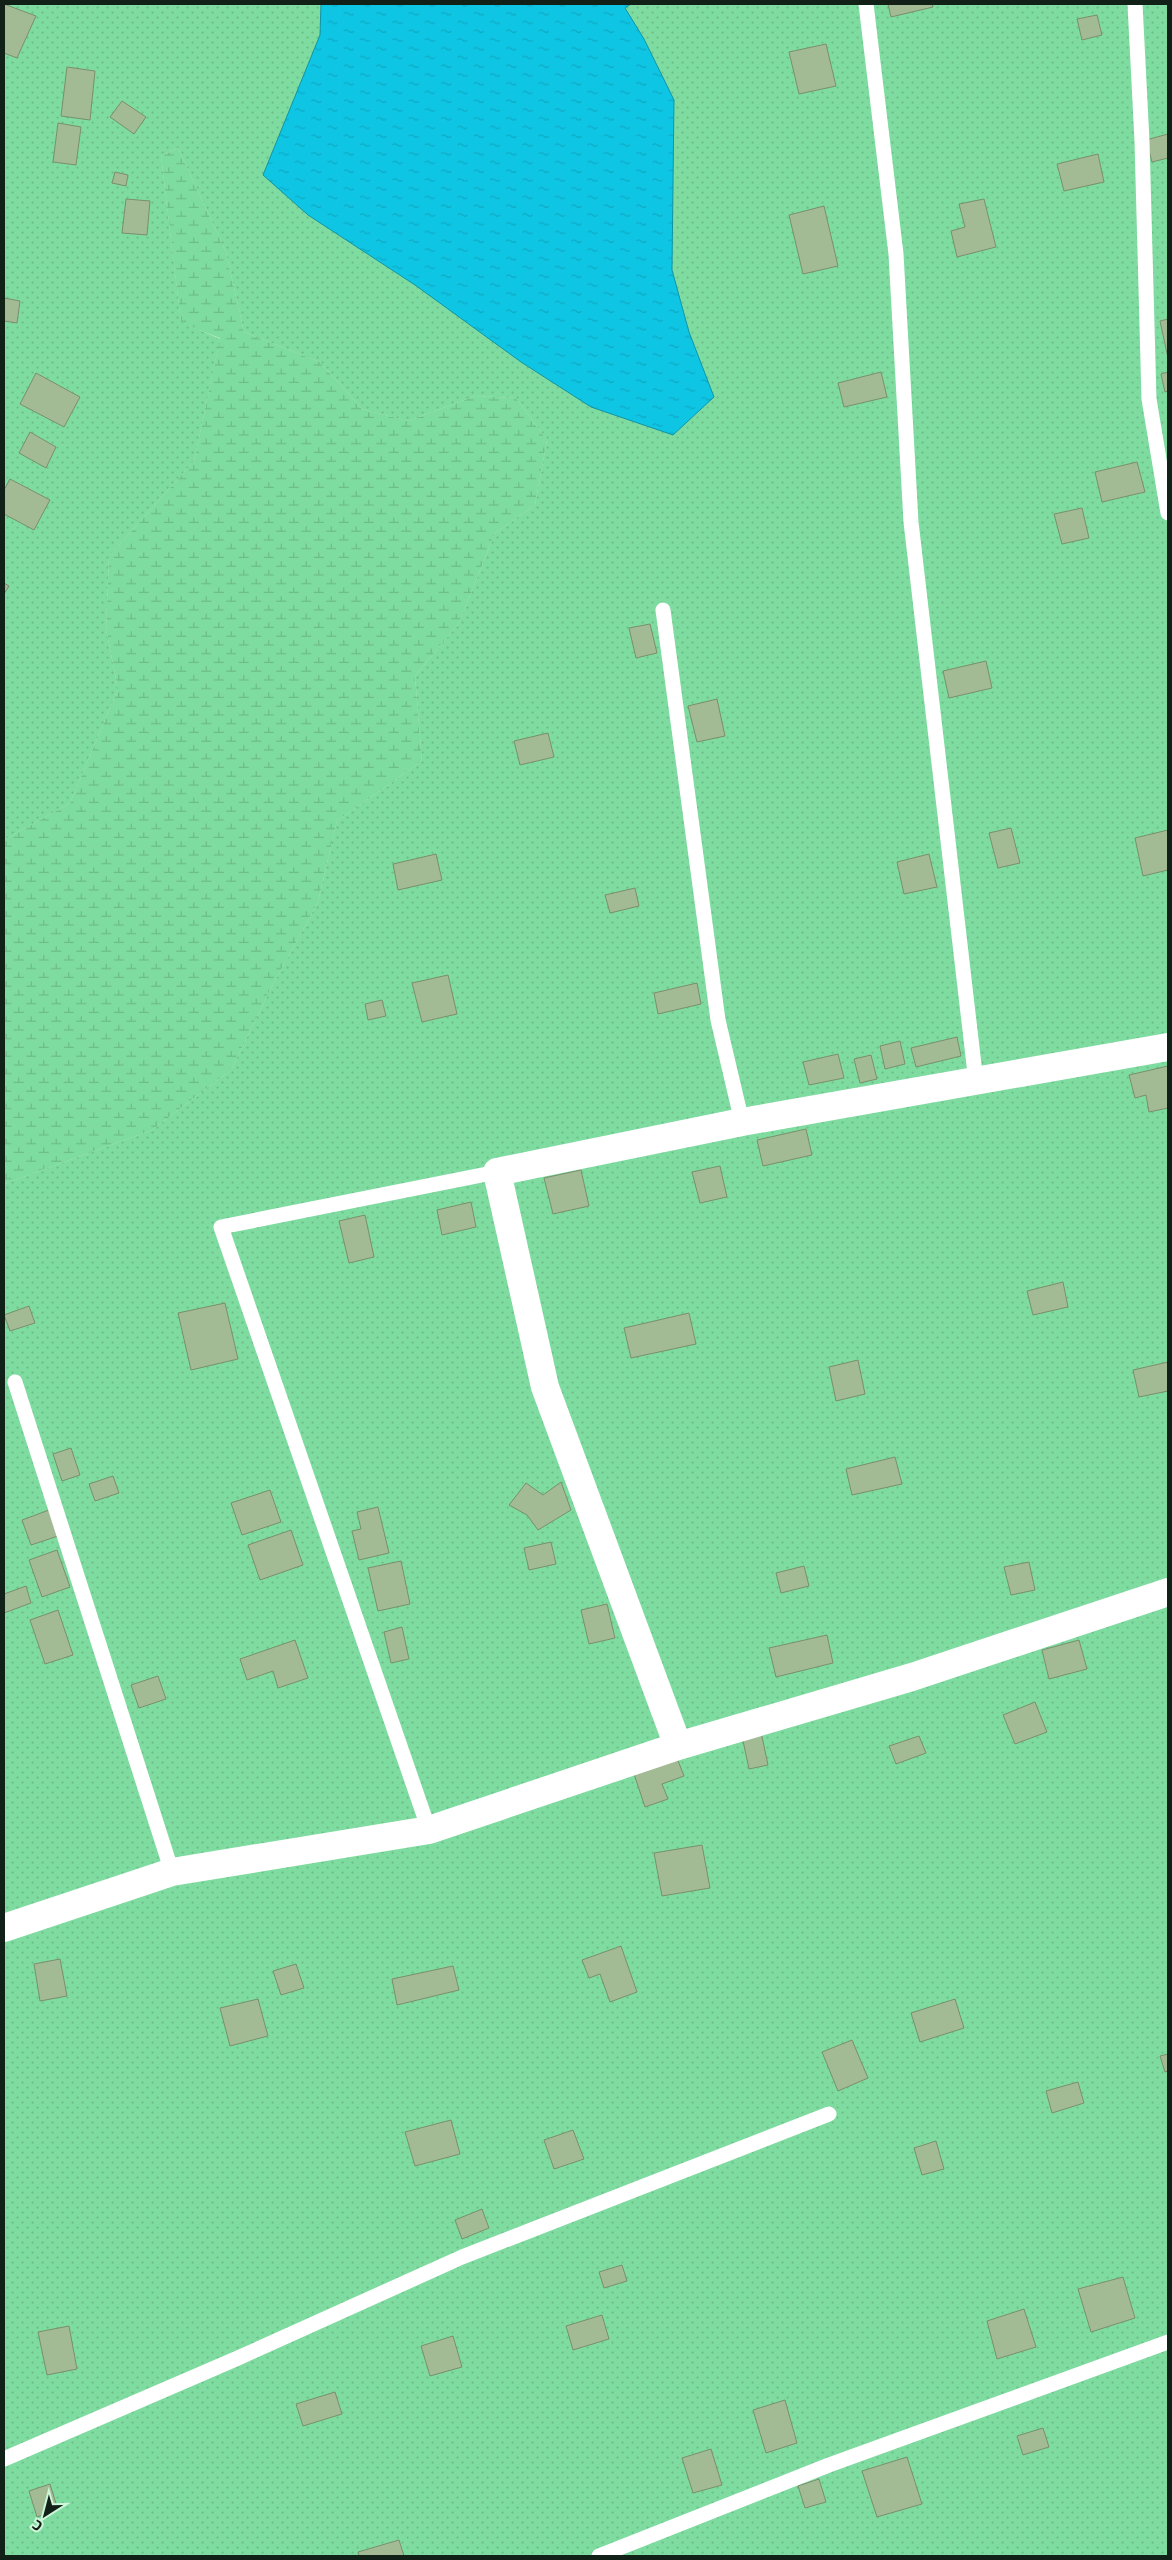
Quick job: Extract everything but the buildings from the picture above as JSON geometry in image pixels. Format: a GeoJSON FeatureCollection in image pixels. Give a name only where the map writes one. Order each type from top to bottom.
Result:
{"type":"FeatureCollection","features":[{"type":"Feature","properties":{"kind":"street"},"geometry":{"type":"LineString","coordinates":[[678,1746],[545,1387],[497,1172],[742,1122],[1168,1047]]}},
{"type":"Feature","properties":{"kind":"street"},"geometry":{"type":"LineString","coordinates":[[4,1928],[172,1872],[429,1830],[678,1746],[912,1677],[1168,1592]]}},
{"type":"Feature","properties":{"kind":"lane"},"geometry":{"type":"LineString","coordinates":[[866,4],[896,254],[911,522],[976,1082]]}},
{"type":"Feature","properties":{"kind":"lane"},"geometry":{"type":"LineString","coordinates":[[1135,4],[1142,140],[1149,399],[1168,513]]}},
{"type":"Feature","properties":{"kind":"lane"},"geometry":{"type":"LineString","coordinates":[[663,610],[718,1020],[742,1122]]}},
{"type":"Feature","properties":{"kind":"lane"},"geometry":{"type":"LineString","coordinates":[[429,1830],[221,1227],[497,1172]]}},
{"type":"Feature","properties":{"kind":"lane"},"geometry":{"type":"LineString","coordinates":[[15,1382],[172,1872]]}},
{"type":"Feature","properties":{"kind":"lane"},"geometry":{"type":"LineString","coordinates":[[4,2459],[238,2358],[462,2257],[830,2114]]}},
{"type":"Feature","properties":{"kind":"lane"},"geometry":{"type":"LineString","coordinates":[[599,2556],[829,2465],[1168,2342]]}},
{"type":"Feature","properties":{"kind":"green space"},"geometry":{"type":"Polygon","coordinates":[[[4,4],[1168,4],[1168,2556],[4,2556],[4,1184],[152,1130],[231,1070],[271,988],[318,902],[337,821],[422,761],[415,676],[459,623],[495,533],[535,505],[547,440],[516,398],[475,396],[408,421],[362,409],[320,362],[244,332],[226,252],[178,148],[161,156],[181,322],[220,339],[194,461],[109,556],[106,629],[118,689],[70,803],[4,840],[4,4]]]}},
{"type":"Feature","properties":{"kind":"green space"},"geometry":{"type":"Polygon","coordinates":[[[178,148],[226,252],[244,332],[320,362],[362,409],[408,421],[475,396],[516,398],[547,440],[535,505],[495,533],[459,623],[415,676],[422,761],[337,821],[318,902],[271,988],[231,1070],[152,1130],[4,1184],[4,840],[70,803],[118,689],[106,629],[109,556],[194,461],[220,338],[181,323],[161,156],[178,148]]]}},
{"type":"Feature","properties":{"kind":"water"},"geometry":{"type":"Polygon","coordinates":[[[321,4],[631,4],[625,8],[644,39],[674,100],[672,270],[689,332],[714,397],[673,435],[591,407],[521,362],[415,285],[308,215],[263,175],[320,35],[321,4]]]}}]}
